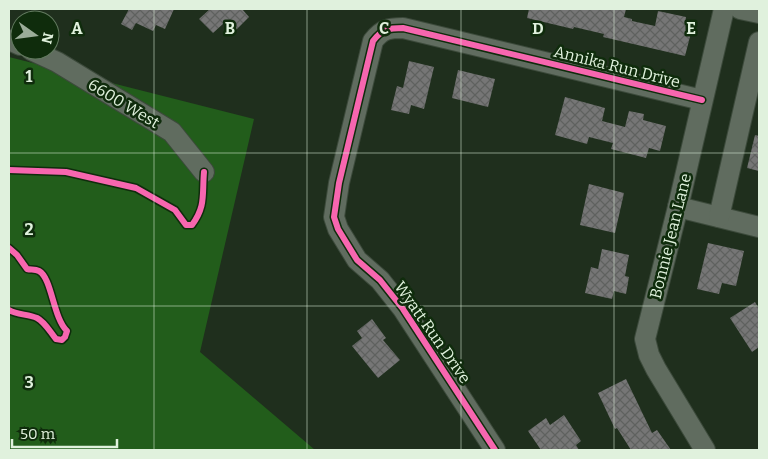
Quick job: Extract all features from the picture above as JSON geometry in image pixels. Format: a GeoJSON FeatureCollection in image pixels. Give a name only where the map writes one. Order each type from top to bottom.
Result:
{"type":"FeatureCollection","features":[{"type":"Feature","properties":{"kind":"street","name":"Bonnie Jean Lane"},"geometry":{"type":"LineString","coordinates":[[705,450],[656,369],[649,355],[645,339],[724,9]]}},
{"type":"Feature","properties":{"kind":"street"},"geometry":{"type":"LineString","coordinates":[[740,9],[759,13]]}},
{"type":"Feature","properties":{"kind":"street","name":"Annika Run Drive"},"geometry":{"type":"LineString","coordinates":[[380,32],[391,28],[403,28],[702,100]]}},
{"type":"Feature","properties":{"kind":"street","name":"Wyatt Run Drive"},"geometry":{"type":"LineString","coordinates":[[380,32],[373,41],[339,183],[334,217],[338,229],[357,260],[380,280],[403,309],[495,450]]}},
{"type":"Feature","properties":{"kind":"street"},"geometry":{"type":"LineString","coordinates":[[719,217],[759,42]]}},
{"type":"Feature","properties":{"kind":"street","name":"6600 West"},"geometry":{"type":"LineString","coordinates":[[54,60],[172,132],[204,172]]}},
{"type":"Feature","properties":{"kind":"street"},"geometry":{"type":"LineString","coordinates":[[678,207],[759,226]]}},
{"type":"Feature","properties":{"kind":"green space"},"geometry":{"type":"Polygon","coordinates":[[[9,57],[10,60],[21,60],[254,119],[200,352],[315,450],[9,450],[9,57]]]}},
{"type":"Feature","properties":{"kind":"building"},"geometry":{"type":"Polygon","coordinates":[[[129,9],[174,9],[165,29],[156,25],[153,31],[136,23],[132,30],[121,24],[129,9]]]}},
{"type":"Feature","properties":{"kind":"building"},"geometry":{"type":"Polygon","coordinates":[[[210,9],[242,9],[249,17],[233,33],[224,23],[213,33],[199,19],[210,9]]]}},
{"type":"Feature","properties":{"kind":"building"},"geometry":{"type":"Polygon","coordinates":[[[529,9],[626,9],[624,17],[632,19],[632,21],[655,26],[658,11],[686,17],[685,23],[693,25],[685,56],[603,37],[604,34],[527,18],[529,9]]]}},
{"type":"Feature","properties":{"kind":"building"},"geometry":{"type":"Polygon","coordinates":[[[409,61],[434,67],[424,109],[411,105],[409,114],[391,110],[397,86],[403,88],[409,61]]]}},
{"type":"Feature","properties":{"kind":"building"},"geometry":{"type":"Polygon","coordinates":[[[458,70],[495,79],[488,107],[452,98],[458,70]]]}},
{"type":"Feature","properties":{"kind":"building"},"geometry":{"type":"Polygon","coordinates":[[[565,97],[605,108],[602,121],[625,127],[629,111],[644,114],[643,120],[666,126],[660,151],[649,148],[646,158],[611,149],[613,143],[589,137],[587,144],[555,135],[565,97]]]}},
{"type":"Feature","properties":{"kind":"building"},"geometry":{"type":"Polygon","coordinates":[[[755,135],[759,136],[759,171],[747,168],[755,135]]]}},
{"type":"Feature","properties":{"kind":"building"},"geometry":{"type":"Polygon","coordinates":[[[589,184],[624,193],[615,233],[580,225],[589,184]]]}},
{"type":"Feature","properties":{"kind":"building"},"geometry":{"type":"Polygon","coordinates":[[[708,243],[744,251],[736,286],[722,283],[719,294],[697,289],[708,243]]]}},
{"type":"Feature","properties":{"kind":"building"},"geometry":{"type":"Polygon","coordinates":[[[602,249],[629,255],[625,276],[629,277],[626,294],[614,291],[612,299],[585,293],[591,267],[598,269],[602,249]]]}},
{"type":"Feature","properties":{"kind":"building"},"geometry":{"type":"Polygon","coordinates":[[[755,302],[759,309],[759,347],[752,352],[730,318],[755,302]]]}},
{"type":"Feature","properties":{"kind":"building"},"geometry":{"type":"Polygon","coordinates":[[[372,319],[386,338],[383,340],[400,360],[378,378],[352,346],[362,338],[357,331],[372,319]]]}},
{"type":"Feature","properties":{"kind":"building"},"geometry":{"type":"Polygon","coordinates":[[[626,379],[652,433],[657,430],[671,450],[631,450],[617,428],[615,429],[598,393],[626,379]]]}},
{"type":"Feature","properties":{"kind":"building"},"geometry":{"type":"Polygon","coordinates":[[[564,415],[581,441],[576,445],[579,450],[541,450],[528,431],[546,418],[550,425],[564,415]]]}},
{"type":"Feature","properties":{"kind":"cycle path"},"geometry":{"type":"LineString","coordinates":[[495,450],[403,309],[380,280],[357,260],[338,229],[334,217],[339,183],[373,41],[386,30],[403,28],[702,100]]}},
{"type":"Feature","properties":{"kind":"cycle path"},"geometry":{"type":"LineString","coordinates":[[9,170],[66,172],[136,188],[175,210],[186,225],[192,225],[200,212],[204,172]]}},
{"type":"Feature","properties":{"kind":"cycle path"},"geometry":{"type":"LineString","coordinates":[[9,248],[17,255],[27,269],[38,270],[43,275],[62,325],[67,331],[65,337],[62,340],[56,339],[40,320],[9,310]]}}]}
